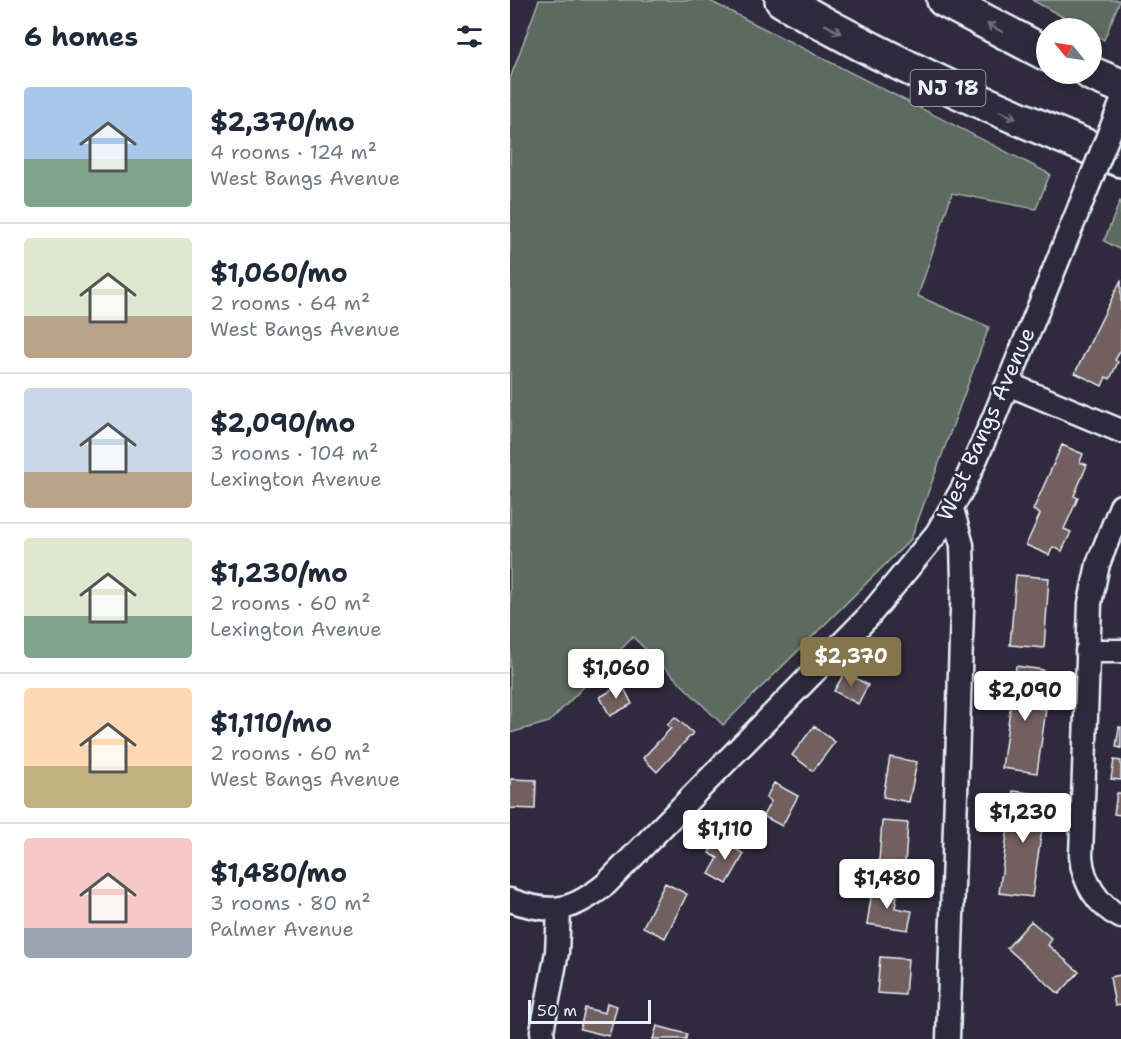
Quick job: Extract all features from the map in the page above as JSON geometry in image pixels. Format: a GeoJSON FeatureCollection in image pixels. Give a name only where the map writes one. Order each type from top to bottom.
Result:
{"type":"FeatureCollection","features":[{"type":"Feature","properties":{"kind":"highway","name":"NJ 18"},"geometry":{"type":"LineString","coordinates":[[782,0],[931,80],[1005,114],[1121,160]]}},
{"type":"Feature","properties":{"kind":"highway"},"geometry":{"type":"LineString","coordinates":[[945,0],[1036,48]]}},
{"type":"Feature","properties":{"kind":"highway"},"geometry":{"type":"LineString","coordinates":[[1102,78],[1121,86]]}},
{"type":"Feature","properties":{"kind":"street","name":"West Bangs Avenue"},"geometry":{"type":"LineString","coordinates":[[559,911],[590,897],[606,884],[773,717],[884,599],[926,548],[952,509],[1008,384],[1121,104]]}},
{"type":"Feature","properties":{"kind":"street"},"geometry":{"type":"LineString","coordinates":[[1008,384],[1121,431]]}},
{"type":"Feature","properties":{"kind":"street"},"geometry":{"type":"LineString","coordinates":[[1121,506],[1098,564],[1090,603],[1082,866],[1088,886],[1101,903],[1121,917]]}},
{"type":"Feature","properties":{"kind":"street"},"geometry":{"type":"LineString","coordinates":[[948,1039],[963,580],[962,545],[952,509]]}},
{"type":"Feature","properties":{"kind":"street"},"geometry":{"type":"LineString","coordinates":[[1087,651],[1121,651]]}},
{"type":"Feature","properties":{"kind":"street"},"geometry":{"type":"LineString","coordinates":[[510,900],[540,909],[559,911],[557,952],[542,1031],[543,1039]]}},
{"type":"Feature","properties":{"kind":"green space"},"geometry":{"type":"Polygon","coordinates":[[[539,0],[708,0],[1050,174],[1036,209],[952,193],[918,296],[989,327],[911,539],[723,725],[633,637],[549,722],[510,733],[510,79],[539,0]]]}},
{"type":"Feature","properties":{"kind":"green space"},"geometry":{"type":"Polygon","coordinates":[[[1032,0],[1120,0],[1104,40],[1102,39],[1102,18],[1065,18],[1032,0]]]}},
{"type":"Feature","properties":{"kind":"green space"},"geometry":{"type":"Polygon","coordinates":[[[1121,202],[1121,250],[1104,241],[1121,202]]]}},
{"type":"Feature","properties":{"kind":"building"},"geometry":{"type":"Polygon","coordinates":[[[1121,280],[1121,350],[1115,360],[1118,362],[1110,379],[1106,377],[1102,386],[1075,373],[1121,280]]]}},
{"type":"Feature","properties":{"kind":"building"},"geometry":{"type":"Polygon","coordinates":[[[1062,445],[1083,454],[1080,462],[1087,465],[1074,496],[1078,498],[1064,529],[1071,532],[1062,551],[1053,547],[1049,555],[1026,545],[1040,514],[1033,510],[1062,445]]]}},
{"type":"Feature","properties":{"kind":"building"},"geometry":{"type":"Polygon","coordinates":[[[1016,575],[1049,578],[1044,648],[1010,645],[1016,575]]]}},
{"type":"Feature","properties":{"kind":"building"},"geometry":{"type":"Polygon","coordinates":[[[1016,666],[1043,670],[1038,708],[1046,709],[1037,773],[1002,768],[1016,666]]]}},
{"type":"Feature","properties":{"kind":"building"},"geometry":{"type":"Polygon","coordinates":[[[845,672],[868,685],[858,704],[834,691],[845,672]]]}},
{"type":"Feature","properties":{"kind":"building"},"geometry":{"type":"Polygon","coordinates":[[[622,684],[632,704],[610,716],[600,697],[622,684]]]}},
{"type":"Feature","properties":{"kind":"building"},"geometry":{"type":"Polygon","coordinates":[[[675,717],[693,733],[657,772],[643,758],[671,728],[667,725],[675,717]]]}},
{"type":"Feature","properties":{"kind":"building"},"geometry":{"type":"Polygon","coordinates":[[[814,726],[835,742],[813,771],[792,755],[814,726]]]}},
{"type":"Feature","properties":{"kind":"building"},"geometry":{"type":"Polygon","coordinates":[[[1119,727],[1121,727],[1121,748],[1116,747],[1119,727]]]}},
{"type":"Feature","properties":{"kind":"building"},"geometry":{"type":"Polygon","coordinates":[[[890,757],[917,762],[909,802],[883,797],[890,757]]]}},
{"type":"Feature","properties":{"kind":"building"},"geometry":{"type":"Polygon","coordinates":[[[1114,760],[1121,761],[1121,780],[1111,779],[1114,760]]]}},
{"type":"Feature","properties":{"kind":"building"},"geometry":{"type":"Polygon","coordinates":[[[510,779],[536,780],[535,809],[510,808],[510,779]]]}},
{"type":"Feature","properties":{"kind":"building"},"geometry":{"type":"Polygon","coordinates":[[[774,783],[798,796],[782,826],[763,816],[771,801],[766,798],[774,783]]]}},
{"type":"Feature","properties":{"kind":"building"},"geometry":{"type":"Polygon","coordinates":[[[1013,791],[1047,795],[1032,897],[999,893],[1013,791]]]}},
{"type":"Feature","properties":{"kind":"building"},"geometry":{"type":"Polygon","coordinates":[[[1117,793],[1121,793],[1121,815],[1114,814],[1117,793]]]}},
{"type":"Feature","properties":{"kind":"building"},"geometry":{"type":"Polygon","coordinates":[[[882,821],[908,823],[905,863],[879,862],[882,821]]]}},
{"type":"Feature","properties":{"kind":"building"},"geometry":{"type":"Polygon","coordinates":[[[717,838],[744,854],[727,884],[709,874],[718,858],[709,853],[717,838]]]}},
{"type":"Feature","properties":{"kind":"building"},"geometry":{"type":"Polygon","coordinates":[[[665,883],[687,894],[665,938],[643,927],[665,883]]]}},
{"type":"Feature","properties":{"kind":"building"},"geometry":{"type":"Polygon","coordinates":[[[873,885],[898,889],[895,908],[912,911],[908,930],[867,924],[873,885]]]}},
{"type":"Feature","properties":{"kind":"building"},"geometry":{"type":"Polygon","coordinates":[[[1031,921],[1052,939],[1048,945],[1079,972],[1059,994],[1007,948],[1031,921]]]}},
{"type":"Feature","properties":{"kind":"building"},"geometry":{"type":"Polygon","coordinates":[[[880,957],[908,959],[905,995],[877,993],[880,957]]]}},
{"type":"Feature","properties":{"kind":"building"},"geometry":{"type":"Polygon","coordinates":[[[1121,975],[1121,1005],[1115,1006],[1110,977],[1121,975]]]}},
{"type":"Feature","properties":{"kind":"building"},"geometry":{"type":"Polygon","coordinates":[[[607,1003],[617,1006],[609,1036],[580,1029],[585,1008],[605,1013],[607,1003]]]}},
{"type":"Feature","properties":{"kind":"building"},"geometry":{"type":"Polygon","coordinates":[[[657,1026],[687,1034],[686,1039],[653,1039],[657,1026]]]}}]}
